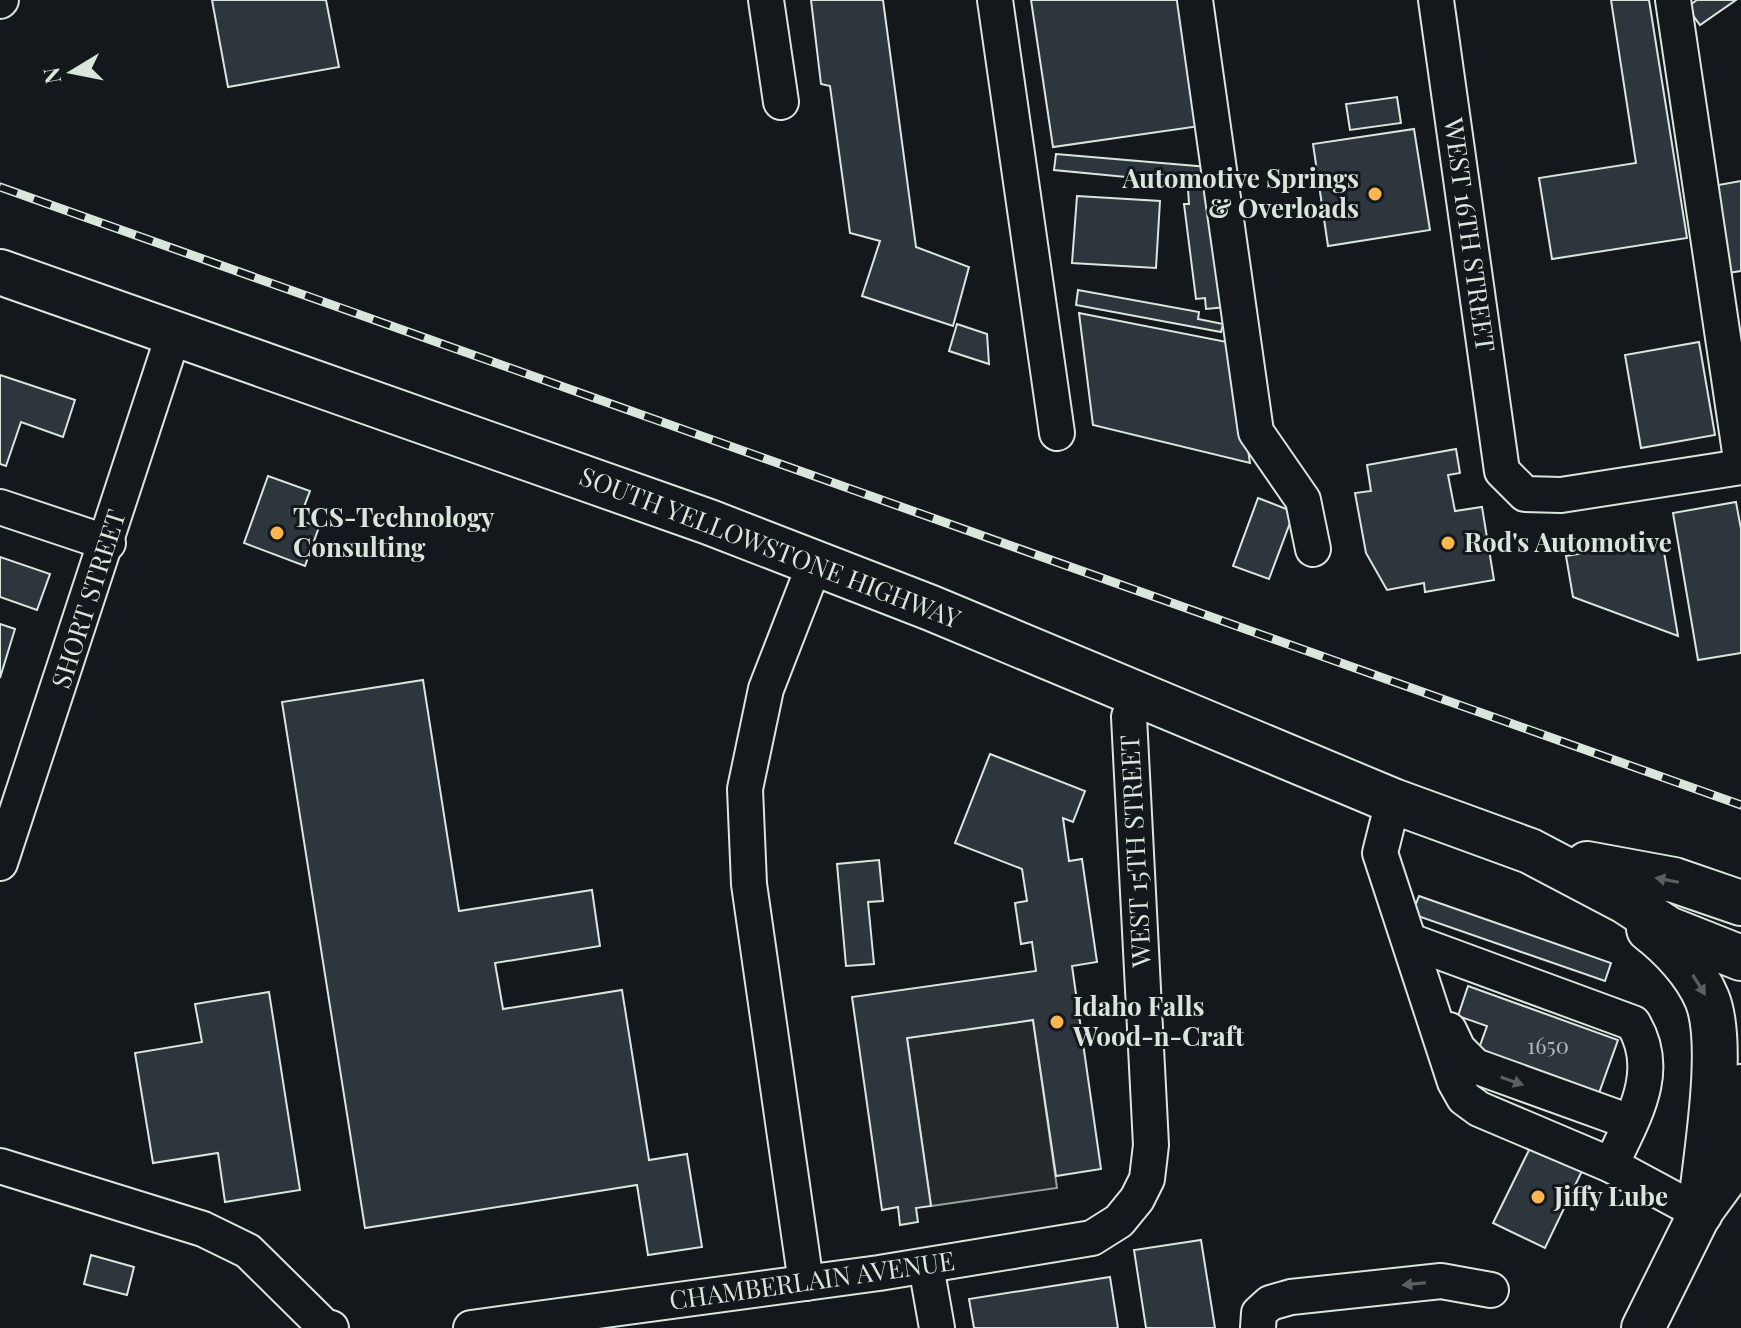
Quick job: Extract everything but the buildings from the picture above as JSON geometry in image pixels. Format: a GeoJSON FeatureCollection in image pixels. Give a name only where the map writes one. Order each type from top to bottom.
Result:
{"type":"FeatureCollection","features":[{"type":"Feature","properties":{"kind":"highway","name":"SOUTH YELLOWSTONE HIGHWAY"},"geometry":{"type":"LineString","coordinates":[[0,272],[709,522],[815,563],[1138,693],[1393,801],[1530,851],[1625,901],[1668,929],[1741,958]]}},
{"type":"Feature","properties":{"kind":"highway","name":"SOUTH YELLOWSTONE HIGHWAY"},"geometry":{"type":"LineString","coordinates":[[1530,851],[1674,880],[1741,903]]}},
{"type":"Feature","properties":{"kind":"highway"},"geometry":{"type":"LineString","coordinates":[[1530,851],[1598,890],[1658,936],[1688,967],[1707,998],[1714,1038],[1700,1213]]}},
{"type":"Feature","properties":{"kind":"main road"},"geometry":{"type":"LineString","coordinates":[[1643,1328],[1700,1213],[1741,1086]]}},
{"type":"Feature","properties":{"kind":"main road"},"geometry":{"type":"LineString","coordinates":[[1700,1213],[1741,1157]]}},
{"type":"Feature","properties":{"kind":"street"},"geometry":{"type":"LineString","coordinates":[[766,0],[781,102]]}},
{"type":"Feature","properties":{"kind":"street"},"geometry":{"type":"LineString","coordinates":[[995,0],[1057,433]]}},
{"type":"Feature","properties":{"kind":"street"},"geometry":{"type":"LineString","coordinates":[[1195,0],[1256,432],[1303,500],[1313,549]]}},
{"type":"Feature","properties":{"kind":"street","name":"WEST 16TH STREET"},"geometry":{"type":"LineString","coordinates":[[1436,0],[1502,471],[1525,494],[1561,495],[1741,467]]}},
{"type":"Feature","properties":{"kind":"street"},"geometry":{"type":"LineString","coordinates":[[1673,0],[1741,459]]}},
{"type":"Feature","properties":{"kind":"street","name":"SHORT STREET"},"geometry":{"type":"LineString","coordinates":[[0,863],[108,543],[174,333]]}},
{"type":"Feature","properties":{"kind":"street"},"geometry":{"type":"LineString","coordinates":[[0,507],[108,543]]}},
{"type":"Feature","properties":{"kind":"street"},"geometry":{"type":"LineString","coordinates":[[806,1283],[749,884],[745,789],[766,689],[815,563]]}},
{"type":"Feature","properties":{"kind":"street","name":"WEST 15TH STREET"},"geometry":{"type":"LineString","coordinates":[[1137,1199],[1147,1179],[1151,1145],[1129,717],[1138,693]]}},
{"type":"Feature","properties":{"kind":"street"},"geometry":{"type":"LineString","coordinates":[[1393,801],[1380,853],[1455,1082],[1464,1098],[1479,1109],[1611,1165],[1700,1213]]}},
{"type":"Feature","properties":{"kind":"street"},"geometry":{"type":"LineString","coordinates":[[1410,941],[1633,1023],[1645,1052],[1647,1075],[1611,1165]]}},
{"type":"Feature","properties":{"kind":"street"},"geometry":{"type":"LineString","coordinates":[[1425,988],[1458,1049],[1475,1066],[1630,1122]]}},
{"type":"Feature","properties":{"kind":"street"},"geometry":{"type":"LineString","coordinates":[[0,1166],[203,1229],[248,1251],[324,1326],[331,1328]]}},
{"type":"Feature","properties":{"kind":"street","name":"CHAMBERLAIN AVENUE"},"geometry":{"type":"LineString","coordinates":[[471,1328],[926,1266],[1092,1238],[1119,1221],[1137,1199]]}},
{"type":"Feature","properties":{"kind":"street"},"geometry":{"type":"LineString","coordinates":[[926,1266],[937,1328]]}},
{"type":"Feature","properties":{"kind":"street"},"geometry":{"type":"LineString","coordinates":[[1258,1328],[1259,1313],[1270,1303],[1291,1297],[1441,1281],[1491,1290]]}},
{"type":"Feature","properties":{"kind":"shaded area"},"geometry":{"type":"Polygon","coordinates":[[[1033,1020],[1057,1188],[931,1206],[907,1038],[1033,1020]]]}},
{"type":"Feature","properties":{"kind":"railway"},"geometry":{"type":"LineString","coordinates":[[0,187],[1741,805]]}},
{"type":"Feature","properties":{"kind":"place","name":"Automotive Springs & Overloads"},"geometry":{"type":"Point","coordinates":[1375,194]}},
{"type":"Feature","properties":{"kind":"place","name":"TCS-Technology Consulting"},"geometry":{"type":"Point","coordinates":[277,533]}},
{"type":"Feature","properties":{"kind":"place","name":"Rod's Automotive"},"geometry":{"type":"Point","coordinates":[1448,543]}},
{"type":"Feature","properties":{"kind":"place","name":"Idaho Falls Wood-n-Craft"},"geometry":{"type":"Point","coordinates":[1057,1022]}},
{"type":"Feature","properties":{"kind":"place","name":"Jiffy Lube"},"geometry":{"type":"Point","coordinates":[1538,1197]}}]}
